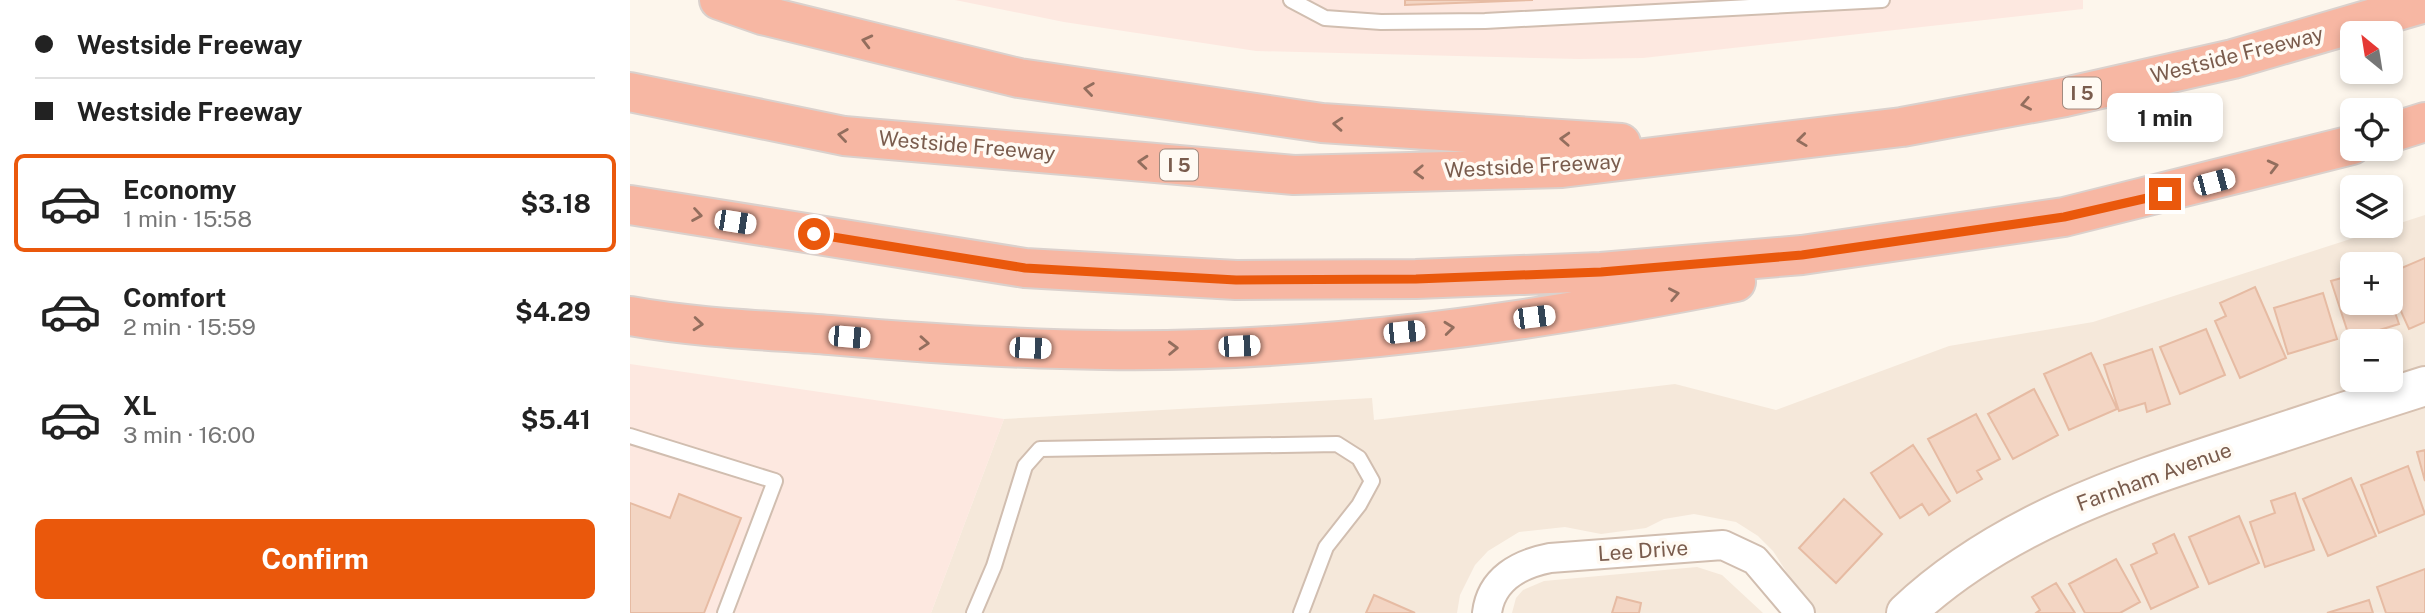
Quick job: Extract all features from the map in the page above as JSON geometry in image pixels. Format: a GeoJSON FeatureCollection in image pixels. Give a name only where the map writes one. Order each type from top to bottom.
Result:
{"type":"FeatureCollection","features":[{"type":"Feature","properties":{"kind":"highway"},"geometry":{"type":"LineString","coordinates":[[719,0],[762,15],[1019,78],[1322,123],[1731,149]]}},
{"type":"Feature","properties":{"kind":"highway","name":"Westside Freeway"},"geometry":{"type":"LineString","coordinates":[[630,92],[844,136],[1294,175],[1562,168],[1902,127],[2065,97],[2233,59],[2425,4]]}},
{"type":"Feature","properties":{"kind":"highway"},"geometry":{"type":"LineString","coordinates":[[2403,129],[2425,122]]}},
{"type":"Feature","properties":{"kind":"highway"},"geometry":{"type":"LineString","coordinates":[[630,316],[930,344],[1105,350],[1293,344],[1609,307],[2064,217],[2340,148]]}},
{"type":"Feature","properties":{"kind":"highway"},"geometry":{"type":"LineString","coordinates":[[630,205],[1025,268],[1236,280],[1416,279],[1601,272],[1802,255],[2064,217]]}},
{"type":"Feature","properties":{"kind":"street","name":"Farnham Avenue"},"geometry":{"type":"LineString","coordinates":[[1906,613],[1992,549],[2061,511],[2176,467],[2425,386]]}},
{"type":"Feature","properties":{"kind":"street","name":"Lee Drive"},"geometry":{"type":"LineString","coordinates":[[1487,613],[1489,600],[1502,580],[1524,563],[1550,558],[1723,545],[1755,560],[1800,613]]}},
{"type":"Feature","properties":{"kind":"lane"},"geometry":{"type":"LineString","coordinates":[[1291,0],[1325,18],[1381,22],[1485,21],[1882,0]]}},
{"type":"Feature","properties":{"kind":"lane"},"geometry":{"type":"LineString","coordinates":[[630,436],[775,481],[725,613]]}},
{"type":"Feature","properties":{"kind":"lane"},"geometry":{"type":"LineString","coordinates":[[974,613],[994,566],[1025,466],[1040,449],[1337,444],[1359,458],[1372,481],[1359,505],[1326,547],[1301,613]]}},
{"type":"Feature","properties":{"kind":"shaded area"},"geometry":{"type":"Polygon","coordinates":[[[955,0],[2083,0],[2083,9],[1643,58],[1579,59],[1256,51],[1064,22],[955,0]]]}},
{"type":"Feature","properties":{"kind":"shaded area"},"geometry":{"type":"Polygon","coordinates":[[[2425,215],[2425,613],[1789,613],[1795,585],[1773,551],[1758,536],[1736,522],[1694,514],[1664,519],[1646,528],[1601,534],[1565,527],[1519,532],[1488,551],[1475,565],[1460,595],[1457,613],[931,613],[1004,419],[1372,398],[1374,420],[1675,384],[1776,410],[1949,346],[2093,322],[2354,238],[2403,238],[2403,222],[2425,215]]]}},
{"type":"Feature","properties":{"kind":"shaded area"},"geometry":{"type":"Polygon","coordinates":[[[630,364],[1004,419],[931,613],[630,613],[630,364]]]}},
{"type":"Feature","properties":{"kind":"shaded area"},"geometry":{"type":"Polygon","coordinates":[[[1697,567],[1722,575],[1763,613],[1512,613],[1516,598],[1523,590],[1544,581],[1697,567]]]}},
{"type":"Feature","properties":{"kind":"building"},"geometry":{"type":"Polygon","coordinates":[[[1405,0],[1533,0],[1405,5],[1405,0]]]}},
{"type":"Feature","properties":{"kind":"building"},"geometry":{"type":"Polygon","coordinates":[[[2425,258],[2425,322],[2409,329],[2403,315],[2403,267],[2425,258]]]}},
{"type":"Feature","properties":{"kind":"building"},"geometry":{"type":"Polygon","coordinates":[[[2340,278],[2340,308],[2331,281],[2340,278]]]}},
{"type":"Feature","properties":{"kind":"building"},"geometry":{"type":"Polygon","coordinates":[[[2255,287],[2286,358],[2240,378],[2215,321],[2226,316],[2220,303],[2255,287]]]}},
{"type":"Feature","properties":{"kind":"building"},"geometry":{"type":"Polygon","coordinates":[[[2323,293],[2337,339],[2288,354],[2274,308],[2323,293]]]}},
{"type":"Feature","properties":{"kind":"building"},"geometry":{"type":"Polygon","coordinates":[[[2342,315],[2396,315],[2399,324],[2383,329],[2347,329],[2342,315]]]}},
{"type":"Feature","properties":{"kind":"building"},"geometry":{"type":"Polygon","coordinates":[[[2206,329],[2225,375],[2180,394],[2160,347],[2206,329]]]}},
{"type":"Feature","properties":{"kind":"building"},"geometry":{"type":"Polygon","coordinates":[[[2152,349],[2170,404],[2147,412],[2145,403],[2119,411],[2104,365],[2152,349]]]}},
{"type":"Feature","properties":{"kind":"building"},"geometry":{"type":"Polygon","coordinates":[[[2091,353],[2117,409],[2069,430],[2044,374],[2091,353]]]}},
{"type":"Feature","properties":{"kind":"building"},"geometry":{"type":"Polygon","coordinates":[[[2034,389],[2058,435],[2013,459],[1988,414],[2034,389]]]}},
{"type":"Feature","properties":{"kind":"building"},"geometry":{"type":"Polygon","coordinates":[[[1976,414],[2000,459],[1977,471],[1982,479],[1957,493],[1928,439],[1976,414]]]}},
{"type":"Feature","properties":{"kind":"building"},"geometry":{"type":"Polygon","coordinates":[[[1913,445],[1950,501],[1929,515],[1922,504],[1900,518],[1871,473],[1913,445]]]}},
{"type":"Feature","properties":{"kind":"building"},"geometry":{"type":"Polygon","coordinates":[[[2425,450],[2425,481],[2417,452],[2425,450]]]}},
{"type":"Feature","properties":{"kind":"building"},"geometry":{"type":"Polygon","coordinates":[[[2408,466],[2425,514],[2379,533],[2361,485],[2408,466]]]}},
{"type":"Feature","properties":{"kind":"building"},"geometry":{"type":"Polygon","coordinates":[[[2351,478],[2376,536],[2328,556],[2303,499],[2351,478]]]}},
{"type":"Feature","properties":{"kind":"building"},"geometry":{"type":"Polygon","coordinates":[[[2295,493],[2314,550],[2265,567],[2250,522],[2275,513],[2271,501],[2295,493]]]}},
{"type":"Feature","properties":{"kind":"building"},"geometry":{"type":"Polygon","coordinates":[[[679,494],[741,518],[704,613],[630,613],[630,503],[670,518],[679,494]]]}},
{"type":"Feature","properties":{"kind":"building"},"geometry":{"type":"Polygon","coordinates":[[[1844,499],[1882,534],[1836,583],[1799,548],[1844,499]]]}},
{"type":"Feature","properties":{"kind":"building"},"geometry":{"type":"Polygon","coordinates":[[[2239,516],[2259,563],[2209,584],[2189,537],[2239,516]]]}},
{"type":"Feature","properties":{"kind":"building"},"geometry":{"type":"Polygon","coordinates":[[[2174,534],[2198,587],[2151,609],[2131,565],[2157,553],[2153,544],[2174,534]]]}},
{"type":"Feature","properties":{"kind":"building"},"geometry":{"type":"Polygon","coordinates":[[[2116,559],[2140,602],[2120,613],[2085,613],[2069,584],[2116,559]]]}},
{"type":"Feature","properties":{"kind":"building"},"geometry":{"type":"Polygon","coordinates":[[[2425,569],[2425,613],[2386,613],[2377,587],[2425,569]]]}},
{"type":"Feature","properties":{"kind":"building"},"geometry":{"type":"Polygon","coordinates":[[[2056,583],[2075,613],[2036,613],[2040,610],[2032,597],[2056,583]]]}},
{"type":"Feature","properties":{"kind":"building"},"geometry":{"type":"Polygon","coordinates":[[[1374,595],[1415,613],[1366,613],[1374,595]]]}},
{"type":"Feature","properties":{"kind":"building"},"geometry":{"type":"Polygon","coordinates":[[[1617,597],[1641,603],[1639,613],[1612,613],[1617,597]]]}},
{"type":"Feature","properties":{"kind":"building"},"geometry":{"type":"Polygon","coordinates":[[[2369,600],[2373,613],[2327,613],[2369,600]]]}},
{"type":"Feature","properties":{"kind":"route"},"geometry":{"type":"LineString","coordinates":[[814,234],[1025,268],[1236,280],[1416,279],[1601,272],[1802,255],[2064,217],[2165,194]]}}]}
